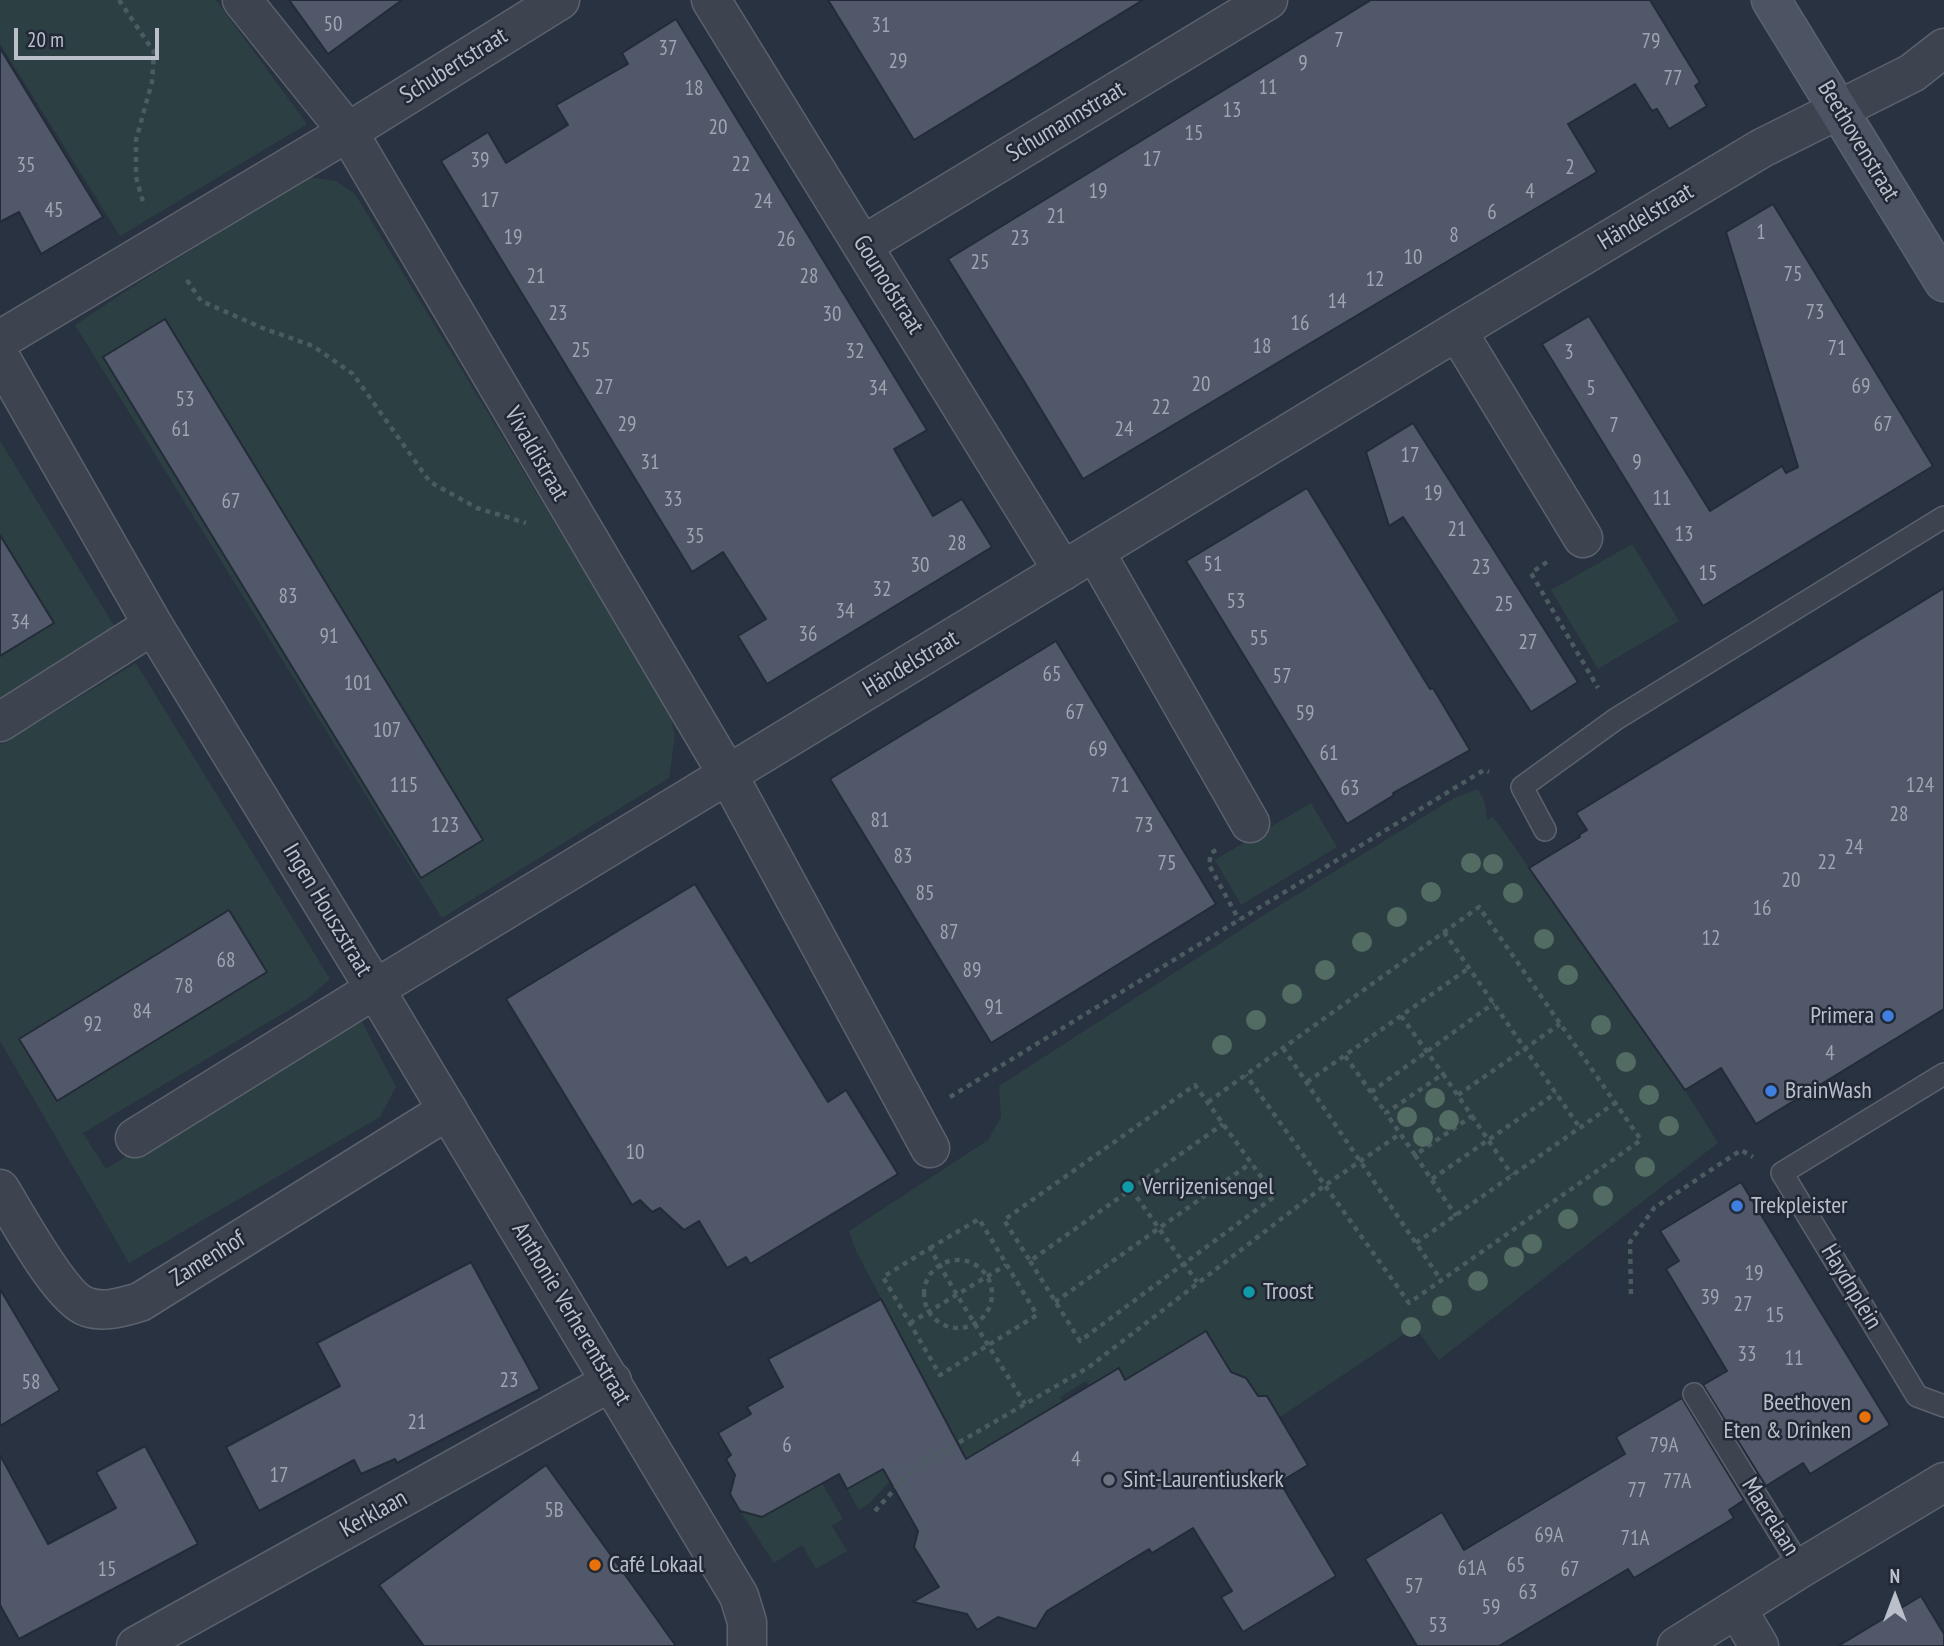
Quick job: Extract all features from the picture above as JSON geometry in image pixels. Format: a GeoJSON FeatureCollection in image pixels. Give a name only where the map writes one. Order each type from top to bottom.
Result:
{"type":"FeatureCollection","features":[{"type":"Feature","properties":{"kind":"street","name":"Vivaldistraat"},"geometry":{"type":"LineString","coordinates":[[242,0],[348,132],[727,775]]}},
{"type":"Feature","properties":{"kind":"street","name":"Schubertstraat"},"geometry":{"type":"LineString","coordinates":[[348,132],[560,0]]}},
{"type":"Feature","properties":{"kind":"street","name":"Gounodstraat"},"geometry":{"type":"LineString","coordinates":[[711,0],[863,245],[1079,561]]}},
{"type":"Feature","properties":{"kind":"street","name":"Schumannstraat"},"geometry":{"type":"LineString","coordinates":[[863,245],[1268,0]]}},
{"type":"Feature","properties":{"kind":"street","name":"Beethovenstraat"},"geometry":{"type":"LineString","coordinates":[[1771,0],[1944,282]]}},
{"type":"Feature","properties":{"kind":"street","name":"Händelstraat"},"geometry":{"type":"LineString","coordinates":[[376,989],[1457,331],[1762,148],[1912,73],[1944,48]]}},
{"type":"Feature","properties":{"kind":"street"},"geometry":{"type":"LineString","coordinates":[[0,340],[348,132]]}},
{"type":"Feature","properties":{"kind":"street"},"geometry":{"type":"LineString","coordinates":[[1457,331],[1583,538]]}},
{"type":"Feature","properties":{"kind":"street","name":"Ingen Houszstraat"},"geometry":{"type":"LineString","coordinates":[[0,358],[153,625],[376,989],[135,1138]]}},
{"type":"Feature","properties":{"kind":"street"},"geometry":{"type":"LineString","coordinates":[[1079,561],[1250,823]]}},
{"type":"Feature","properties":{"kind":"street"},"geometry":{"type":"LineString","coordinates":[[0,722],[153,625]]}},
{"type":"Feature","properties":{"kind":"street"},"geometry":{"type":"LineString","coordinates":[[727,775],[922,1134]]}},
{"type":"Feature","properties":{"kind":"street","name":"Anthonie Verherentstraat"},"geometry":{"type":"LineString","coordinates":[[376,989],[739,1596],[747,1622],[747,1646]]}},
{"type":"Feature","properties":{"kind":"street","name":"Zamenhof"},"geometry":{"type":"LineString","coordinates":[[0,1189],[66,1294],[85,1307],[112,1310],[140,1302],[448,1110]]}},
{"type":"Feature","properties":{"kind":"street","name":"Kerklaan"},"geometry":{"type":"LineString","coordinates":[[136,1646],[612,1381]]}},
{"type":"Feature","properties":{"kind":"street","name":"Maerelaan"},"geometry":{"type":"LineString","coordinates":[[1677,1646],[1944,1482]]}},
{"type":"Feature","properties":{"kind":"street"},"geometry":{"type":"LineString","coordinates":[[1737,1609],[1759,1646]]}},
{"type":"Feature","properties":{"kind":"lane"},"geometry":{"type":"LineString","coordinates":[[1545,830],[1522,787],[1616,719],[1944,517]]}},
{"type":"Feature","properties":{"kind":"lane"},"geometry":{"type":"LineString","coordinates":[[1782,1173],[1944,1074]]}},
{"type":"Feature","properties":{"kind":"lane","name":"Haydnplein"},"geometry":{"type":"LineString","coordinates":[[1782,1173],[1917,1396],[1944,1406]]}},
{"type":"Feature","properties":{"kind":"lane","name":"Maerelaan"},"geometry":{"type":"LineString","coordinates":[[1695,1394],[1801,1568]]}},
{"type":"Feature","properties":{"kind":"path"},"geometry":{"type":"LineString","coordinates":[[119,0],[154,52],[152,82],[136,139],[136,177],[145,209],[163,243],[201,301],[265,329],[313,346],[354,374],[430,482],[477,508],[524,523],[568,508]]}},
{"type":"Feature","properties":{"kind":"path"},"geometry":{"type":"LineString","coordinates":[[1583,538],[1531,573],[1616,719]]}},
{"type":"Feature","properties":{"kind":"path"},"geometry":{"type":"LineString","coordinates":[[922,1134],[1239,920],[1484,770],[1522,787]]}},
{"type":"Feature","properties":{"kind":"path"},"geometry":{"type":"LineString","coordinates":[[1239,920],[1209,865],[1212,853],[1250,823]]}},
{"type":"Feature","properties":{"kind":"path"},"geometry":{"type":"LineString","coordinates":[[1208,1102],[1479,907],[1640,1140],[1409,1303],[1246,1075]]}},
{"type":"Feature","properties":{"kind":"path"},"geometry":{"type":"LineString","coordinates":[[1444,932],[1580,1128]]}},
{"type":"Feature","properties":{"kind":"path"},"geometry":{"type":"LineString","coordinates":[[1307,1082],[1469,968]]}},
{"type":"Feature","properties":{"kind":"path"},"geometry":{"type":"LineString","coordinates":[[1371,1092],[1494,1003]]}},
{"type":"Feature","properties":{"kind":"path"},"geometry":{"type":"LineString","coordinates":[[1401,1016],[1512,1175]]}},
{"type":"Feature","properties":{"kind":"path"},"geometry":{"type":"LineString","coordinates":[[1458,1095],[1560,1024]]}},
{"type":"Feature","properties":{"kind":"path"},"geometry":{"type":"LineString","coordinates":[[1283,1048],[1441,1280]]}},
{"type":"Feature","properties":{"kind":"path"},"geometry":{"type":"LineString","coordinates":[[1345,1056],[1456,1216]]}},
{"type":"Feature","properties":{"kind":"path"},"geometry":{"type":"LineString","coordinates":[[1385,1113],[1443,1074]]}},
{"type":"Feature","properties":{"kind":"path"},"geometry":{"type":"LineString","coordinates":[[1195,1086],[1208,1102],[1275,1196],[1080,1341],[1004,1220],[1195,1086]]}},
{"type":"Feature","properties":{"kind":"path"},"geometry":{"type":"LineString","coordinates":[[1432,1180],[1556,1094]]}},
{"type":"Feature","properties":{"kind":"path"},"geometry":{"type":"LineString","coordinates":[[1416,1243],[1615,1103]]}},
{"type":"Feature","properties":{"kind":"path"},"geometry":{"type":"LineString","coordinates":[[1415,1155],[1472,1116]]}},
{"type":"Feature","properties":{"kind":"path"},"geometry":{"type":"LineString","coordinates":[[1030,1261],[1223,1124]]}},
{"type":"Feature","properties":{"kind":"path"},"geometry":{"type":"LineString","coordinates":[[875,1511],[913,1469],[1089,1367],[1324,1186],[1400,1134]]}},
{"type":"Feature","properties":{"kind":"path"},"geometry":{"type":"LineString","coordinates":[[1631,1294],[1630,1242],[1654,1208],[1741,1150],[1782,1173]]}},
{"type":"Feature","properties":{"kind":"path"},"geometry":{"type":"LineString","coordinates":[[1055,1302],[1251,1163]]}},
{"type":"Feature","properties":{"kind":"path"},"geometry":{"type":"LineString","coordinates":[[1130,1188],[1197,1282]]}},
{"type":"Feature","properties":{"kind":"path"},"geometry":{"type":"LineString","coordinates":[[979,1219],[1006,1265],[1037,1315],[940,1375],[883,1277],[979,1219]]}},
{"type":"Feature","properties":{"kind":"path"},"geometry":{"type":"LineString","coordinates":[[930,1248],[1025,1404]]}},
{"type":"Feature","properties":{"kind":"path"},"geometry":{"type":"LineString","coordinates":[[950,1260],[971,1261],[981,1267],[988,1276],[993,1297],[984,1317],[976,1323],[955,1328],[944,1326],[929,1312],[923,1291],[932,1271],[939,1265],[950,1260]]}},
{"type":"Feature","properties":{"kind":"path"},"geometry":{"type":"LineString","coordinates":[[910,1322],[1006,1265]]}},
{"type":"Feature","properties":{"kind":"shaded area"},"geometry":{"type":"Polygon","coordinates":[[[0,0],[216,0],[307,124],[120,236],[0,44],[0,0]]]}},
{"type":"Feature","properties":{"kind":"shaded area"},"geometry":{"type":"Polygon","coordinates":[[[309,177],[336,181],[355,194],[670,713],[675,736],[669,778],[442,918],[75,325],[309,177]]]}},
{"type":"Feature","properties":{"kind":"shaded area"},"geometry":{"type":"Polygon","coordinates":[[[0,441],[115,627],[0,700],[0,441]]]}},
{"type":"Feature","properties":{"kind":"shaded area"},"geometry":{"type":"Polygon","coordinates":[[[1632,544],[1679,621],[1598,669],[1551,590],[1632,544]]]}},
{"type":"Feature","properties":{"kind":"shaded area"},"geometry":{"type":"Polygon","coordinates":[[[136,663],[330,979],[307,999],[83,1133],[106,1169],[323,1029],[359,1016],[396,1087],[380,1117],[129,1263],[0,1041],[0,745],[136,663]]]}},
{"type":"Feature","properties":{"kind":"shaded area"},"geometry":{"type":"Polygon","coordinates":[[[1478,789],[1485,803],[1487,820],[1493,817],[1499,825],[1685,1090],[1718,1143],[1439,1360],[1415,1327],[1280,1417],[1267,1396],[1258,1396],[1246,1378],[1231,1372],[1206,1332],[1125,1380],[1119,1369],[1089,1386],[1086,1381],[1060,1397],[1062,1402],[956,1466],[898,1472],[870,1503],[859,1510],[847,1489],[952,1432],[856,1251],[849,1231],[988,1140],[1001,1117],[999,1086],[1267,913],[1454,798],[1478,789]]]}},
{"type":"Feature","properties":{"kind":"shaded area"},"geometry":{"type":"Polygon","coordinates":[[[1311,803],[1337,847],[1241,905],[1215,860],[1311,803]]]}},
{"type":"Feature","properties":{"kind":"shaded area"},"geometry":{"type":"Polygon","coordinates":[[[822,1483],[843,1519],[832,1526],[847,1551],[816,1569],[802,1545],[774,1563],[740,1511],[762,1517],[822,1483]]]}},
{"type":"Feature","properties":{"kind":"building"},"geometry":{"type":"Polygon","coordinates":[[[289,0],[402,0],[328,54],[289,0]]]}},
{"type":"Feature","properties":{"kind":"building"},"geometry":{"type":"Polygon","coordinates":[[[828,0],[1143,0],[914,140],[828,0]]]}},
{"type":"Feature","properties":{"kind":"building"},"geometry":{"type":"Polygon","coordinates":[[[1371,0],[1650,0],[1700,82],[1695,86],[1707,106],[1669,129],[1657,109],[1652,111],[1635,84],[1568,124],[1597,172],[1083,479],[948,259],[1371,0]]]}},
{"type":"Feature","properties":{"kind":"building"},"geometry":{"type":"Polygon","coordinates":[[[676,19],[927,430],[894,449],[933,516],[962,499],[992,547],[767,684],[738,636],[766,619],[723,552],[692,572],[441,161],[488,132],[506,163],[568,125],[556,105],[628,64],[622,53],[676,19]]]}},
{"type":"Feature","properties":{"kind":"building"},"geometry":{"type":"Polygon","coordinates":[[[0,48],[103,217],[41,254],[19,212],[0,222],[0,48]]]}},
{"type":"Feature","properties":{"kind":"building"},"geometry":{"type":"Polygon","coordinates":[[[1773,204],[1933,466],[1703,606],[1542,344],[1589,316],[1710,511],[1782,466],[1786,473],[1798,467],[1726,232],[1773,204]]]}},
{"type":"Feature","properties":{"kind":"building"},"geometry":{"type":"Polygon","coordinates":[[[165,319],[483,840],[421,878],[103,357],[165,319]]]}},
{"type":"Feature","properties":{"kind":"building"},"geometry":{"type":"Polygon","coordinates":[[[1413,423],[1578,682],[1531,712],[1403,517],[1389,526],[1366,452],[1413,423]]]}},
{"type":"Feature","properties":{"kind":"building"},"geometry":{"type":"Polygon","coordinates":[[[1307,488],[1470,750],[1393,793],[1394,795],[1347,824],[1186,561],[1307,488]]]}},
{"type":"Feature","properties":{"kind":"building"},"geometry":{"type":"Polygon","coordinates":[[[0,535],[54,623],[0,656],[0,535]]]}},
{"type":"Feature","properties":{"kind":"building"},"geometry":{"type":"Polygon","coordinates":[[[1944,588],[1944,1009],[1756,1124],[1721,1068],[1685,1090],[1529,868],[1587,830],[1576,813],[1944,588]]]}},
{"type":"Feature","properties":{"kind":"building"},"geometry":{"type":"Polygon","coordinates":[[[1056,641],[1216,904],[991,1043],[830,779],[1056,641]]]}},
{"type":"Feature","properties":{"kind":"building"},"geometry":{"type":"Polygon","coordinates":[[[695,884],[828,1102],[846,1090],[898,1174],[750,1264],[746,1257],[727,1268],[699,1221],[684,1230],[660,1208],[652,1212],[640,1200],[632,1205],[506,999],[695,884]]]}},
{"type":"Feature","properties":{"kind":"building"},"geometry":{"type":"Polygon","coordinates":[[[229,910],[267,972],[57,1101],[19,1039],[229,910]]]}},
{"type":"Feature","properties":{"kind":"building"},"geometry":{"type":"Polygon","coordinates":[[[1741,1182],[1890,1425],[1810,1474],[1803,1463],[1766,1486],[1703,1385],[1727,1371],[1666,1269],[1679,1261],[1660,1231],[1741,1182]]]}},
{"type":"Feature","properties":{"kind":"building"},"geometry":{"type":"Polygon","coordinates":[[[471,1262],[540,1389],[397,1463],[395,1459],[361,1474],[354,1460],[259,1511],[226,1447],[340,1386],[317,1343],[471,1262]]]}},
{"type":"Feature","properties":{"kind":"building"},"geometry":{"type":"Polygon","coordinates":[[[0,1289],[60,1390],[0,1426],[0,1289]]]}},
{"type":"Feature","properties":{"kind":"building","name":"Sint-Laurentiuskerk"},"geometry":{"type":"Polygon","coordinates":[[[881,1299],[966,1459],[1119,1368],[1125,1380],[1206,1331],[1231,1372],[1246,1378],[1258,1396],[1267,1396],[1308,1465],[1280,1482],[1336,1576],[1243,1632],[1221,1597],[1232,1591],[1193,1528],[1152,1553],[1149,1549],[1047,1611],[1036,1629],[998,1617],[977,1630],[967,1614],[913,1602],[939,1587],[914,1547],[918,1531],[883,1469],[847,1489],[839,1474],[762,1517],[740,1511],[730,1494],[735,1475],[726,1459],[731,1455],[718,1433],[751,1414],[747,1407],[783,1387],[768,1359],[881,1299]]]}},
{"type":"Feature","properties":{"kind":"building"},"geometry":{"type":"Polygon","coordinates":[[[1682,1398],[1744,1500],[1729,1510],[1734,1518],[1634,1578],[1628,1569],[1499,1646],[1417,1646],[1365,1559],[1442,1512],[1464,1550],[1625,1454],[1616,1437],[1682,1398]]]}},
{"type":"Feature","properties":{"kind":"building"},"geometry":{"type":"Polygon","coordinates":[[[145,1446],[198,1544],[19,1639],[0,1605],[0,1455],[48,1544],[116,1508],[96,1472],[145,1446]]]}},
{"type":"Feature","properties":{"kind":"building"},"geometry":{"type":"Polygon","coordinates":[[[546,1465],[676,1646],[424,1646],[379,1585],[546,1465]]]}},
{"type":"Feature","properties":{"kind":"building"},"geometry":{"type":"Polygon","coordinates":[[[1921,1596],[1944,1634],[1944,1646],[1838,1646],[1921,1596]]]}},
{"type":"Feature","properties":{"kind":"place","name":"Primera"},"geometry":{"type":"Point","coordinates":[1888,1016]}},
{"type":"Feature","properties":{"kind":"place","name":"BrainWash"},"geometry":{"type":"Point","coordinates":[1771,1091]}},
{"type":"Feature","properties":{"kind":"place","name":"Verrijzenisengel"},"geometry":{"type":"Point","coordinates":[1128,1187]}},
{"type":"Feature","properties":{"kind":"place","name":"Trekpleister"},"geometry":{"type":"Point","coordinates":[1737,1206]}},
{"type":"Feature","properties":{"kind":"place","name":"Troost"},"geometry":{"type":"Point","coordinates":[1249,1292]}},
{"type":"Feature","properties":{"kind":"place","name":"Beethoven Eten & Drinken"},"geometry":{"type":"Point","coordinates":[1865,1417]}},
{"type":"Feature","properties":{"kind":"place","name":"Sint-Laurentiuskerk"},"geometry":{"type":"Point","coordinates":[1109,1480]}},
{"type":"Feature","properties":{"kind":"place","name":"Café Lokaal"},"geometry":{"type":"Point","coordinates":[595,1565]}}]}
